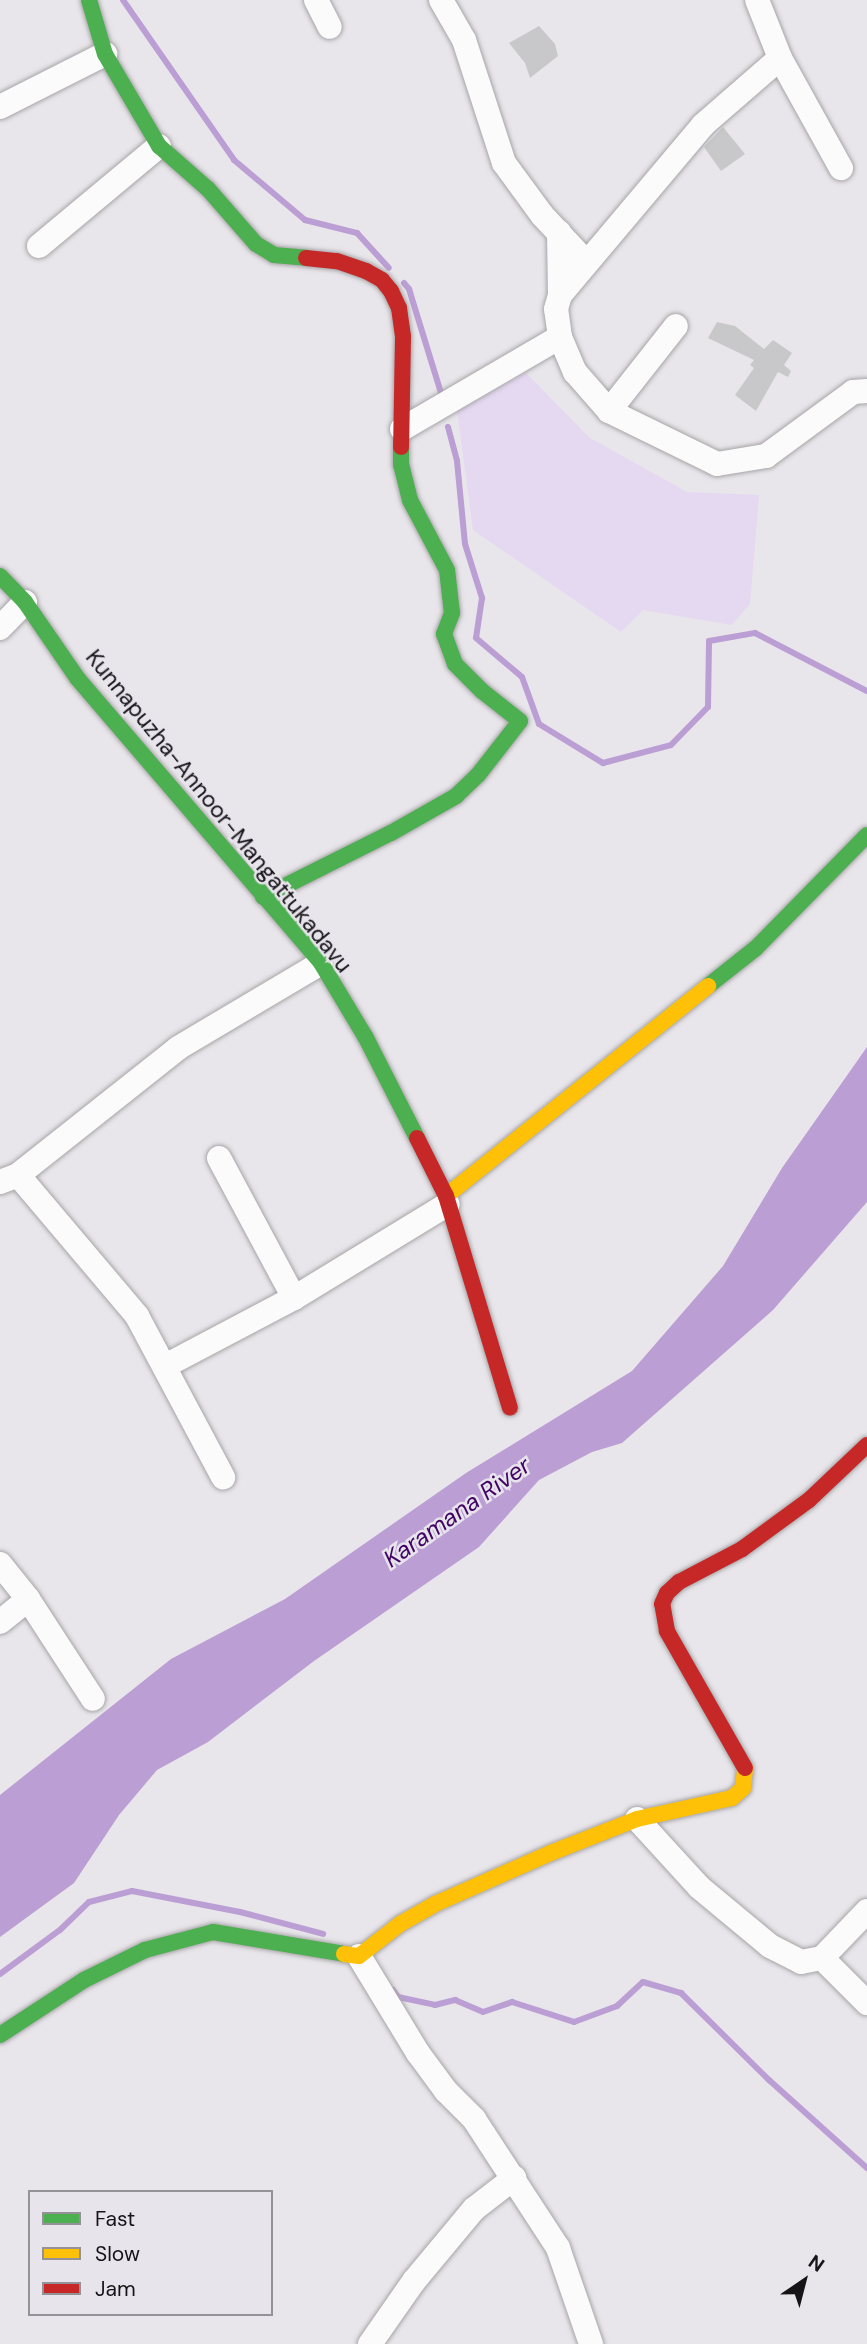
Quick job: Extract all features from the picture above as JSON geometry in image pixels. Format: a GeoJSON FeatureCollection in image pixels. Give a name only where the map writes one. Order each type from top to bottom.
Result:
{"type":"FeatureCollection","features":[{"type":"Feature","properties":{"kind":"street"},"geometry":{"type":"LineString","coordinates":[[89,0],[105,54],[159,146],[208,189],[256,244],[274,255],[337,261],[366,271],[382,280],[399,308],[403,337],[401,465],[410,500],[447,570],[450,581],[452,613],[444,634],[455,664],[482,691],[520,721],[478,775],[456,796],[391,834],[263,897]]}},
{"type":"Feature","properties":{"kind":"street"},"geometry":{"type":"LineString","coordinates":[[316,0],[330,27]]}},
{"type":"Feature","properties":{"kind":"street"},"geometry":{"type":"LineString","coordinates":[[440,0],[464,40],[504,163],[586,262]]}},
{"type":"Feature","properties":{"kind":"street"},"geometry":{"type":"LineString","coordinates":[[757,0],[780,58],[841,168]]}},
{"type":"Feature","properties":{"kind":"street"},"geometry":{"type":"LineString","coordinates":[[0,107],[105,54]]}},
{"type":"Feature","properties":{"kind":"street"},"geometry":{"type":"LineString","coordinates":[[560,295],[703,125],[780,58]]}},
{"type":"Feature","properties":{"kind":"street"},"geometry":{"type":"LineString","coordinates":[[39,246],[159,146]]}},
{"type":"Feature","properties":{"kind":"street"},"geometry":{"type":"LineString","coordinates":[[559,232],[560,295],[556,309],[560,337],[575,372],[609,411],[717,464],[766,456],[853,391],[867,391]]}},
{"type":"Feature","properties":{"kind":"street"},"geometry":{"type":"LineString","coordinates":[[609,411],[676,326]]}},
{"type":"Feature","properties":{"kind":"street"},"geometry":{"type":"LineString","coordinates":[[402,429],[560,337]]}},
{"type":"Feature","properties":{"kind":"street","name":"Kunnapuzha-Annoor-Mangattukadavu"},"geometry":{"type":"LineString","coordinates":[[0,576],[25,602],[78,679],[321,963],[366,1038],[447,1200],[510,1408]]}},
{"type":"Feature","properties":{"kind":"street"},"geometry":{"type":"LineString","coordinates":[[0,628],[25,602]]}},
{"type":"Feature","properties":{"kind":"street"},"geometry":{"type":"LineString","coordinates":[[166,1366],[294,1298],[447,1200],[755,948],[867,835]]}},
{"type":"Feature","properties":{"kind":"street"},"geometry":{"type":"LineString","coordinates":[[223,1477],[137,1316],[9,1178],[178,1048],[321,963]]}},
{"type":"Feature","properties":{"kind":"street"},"geometry":{"type":"LineString","coordinates":[[219,1158],[294,1298]]}},
{"type":"Feature","properties":{"kind":"street"},"geometry":{"type":"LineString","coordinates":[[0,2035],[85,1980],[145,1950],[213,1933],[359,1956],[400,1924],[435,1904],[637,1819],[732,1798],[747,1781],[744,1763],[667,1631],[661,1612],[667,1593],[679,1582],[742,1549],[809,1500],[867,1445]]}},
{"type":"Feature","properties":{"kind":"street"},"geometry":{"type":"LineString","coordinates":[[0,1564],[28,1599],[93,1699]]}},
{"type":"Feature","properties":{"kind":"street"},"geometry":{"type":"LineString","coordinates":[[0,1622],[28,1599]]}},
{"type":"Feature","properties":{"kind":"street"},"geometry":{"type":"LineString","coordinates":[[637,1819],[699,1887],[771,1946],[801,1962],[822,1958],[867,1911]]}},
{"type":"Feature","properties":{"kind":"street"},"geometry":{"type":"LineString","coordinates":[[359,1956],[418,2053],[446,2091],[474,2119],[558,2248],[591,2344]]}},
{"type":"Feature","properties":{"kind":"street"},"geometry":{"type":"LineString","coordinates":[[822,1958],[867,2003]]}},
{"type":"Feature","properties":{"kind":"street"},"geometry":{"type":"LineString","coordinates":[[370,2344],[414,2281],[474,2209],[514,2178]]}},
{"type":"Feature","properties":{"kind":"shaded area"},"geometry":{"type":"Polygon","coordinates":[[[526,373],[590,438],[687,492],[759,495],[750,604],[732,625],[643,610],[621,632],[473,530],[457,410],[526,373]]]}},
{"type":"Feature","properties":{"kind":"water","name":"Karamana River"},"geometry":{"type":"Polygon","coordinates":[[[867,1047],[867,1202],[773,1310],[622,1443],[592,1452],[539,1480],[479,1547],[314,1661],[208,1742],[157,1770],[119,1815],[74,1883],[0,1937],[0,1795],[171,1659],[285,1599],[466,1473],[632,1371],[723,1266],[782,1168],[867,1047]]]}},
{"type":"Feature","properties":{"kind":"building"},"geometry":{"type":"Polygon","coordinates":[[[539,26],[555,44],[558,56],[530,78],[525,63],[509,43],[539,26]]]}},
{"type":"Feature","properties":{"kind":"building"},"geometry":{"type":"Polygon","coordinates":[[[723,127],[745,154],[721,171],[704,147],[723,127]]]}},
{"type":"Feature","properties":{"kind":"building"},"geometry":{"type":"Polygon","coordinates":[[[717,322],[735,326],[764,349],[773,340],[792,353],[784,365],[791,371],[788,377],[778,372],[756,411],[735,395],[754,368],[750,365],[754,360],[708,338],[717,322]]]}},
{"type":"Feature","properties":{"kind":"waterway"},"geometry":{"type":"LineString","coordinates":[[123,0],[234,160],[305,220],[357,233],[389,268]]}},
{"type":"Feature","properties":{"kind":"waterway"},"geometry":{"type":"LineString","coordinates":[[404,283],[409,289],[441,393]]}},
{"type":"Feature","properties":{"kind":"waterway"},"geometry":{"type":"LineString","coordinates":[[448,427],[457,461],[465,544],[482,598],[476,638],[522,677],[539,724],[603,763],[671,745],[708,707],[709,641],[755,633],[867,691]]}},
{"type":"Feature","properties":{"kind":"waterway"},"geometry":{"type":"LineString","coordinates":[[0,1974],[60,1930],[89,1902],[132,1891],[240,1912],[323,1934]]}},
{"type":"Feature","properties":{"kind":"waterway"},"geometry":{"type":"LineString","coordinates":[[393,1990],[398,1997],[435,2005],[455,2000],[483,2012],[512,2002],[574,2022],[617,2006],[643,1982],[681,1993],[769,2080],[867,2168]]}},
{"type":"Feature","properties":{"kind":"traffic: fast"},"geometry":{"type":"LineString","coordinates":[[89,0],[105,54],[159,146],[208,189],[256,244],[274,255],[306,258]]}},
{"type":"Feature","properties":{"kind":"traffic: fast"},"geometry":{"type":"LineString","coordinates":[[263,897],[391,833],[456,796],[478,775],[520,721],[482,691],[455,664],[444,634],[452,613],[447,570],[410,500],[401,465],[401,447]]}},
{"type":"Feature","properties":{"kind":"traffic: fast"},"geometry":{"type":"LineString","coordinates":[[0,576],[25,602],[78,679],[321,963],[366,1038],[417,1138]]}},
{"type":"Feature","properties":{"kind":"traffic: fast"},"geometry":{"type":"LineString","coordinates":[[708,986],[756,948],[867,835]]}},
{"type":"Feature","properties":{"kind":"traffic: fast"},"geometry":{"type":"LineString","coordinates":[[0,2035],[84,1980],[145,1950],[213,1932],[344,1954]]}},
{"type":"Feature","properties":{"kind":"traffic: slow"},"geometry":{"type":"LineString","coordinates":[[446,1196],[708,986]]}},
{"type":"Feature","properties":{"kind":"traffic: slow"},"geometry":{"type":"LineString","coordinates":[[344,1954],[359,1956],[400,1924],[435,1904],[553,1852],[637,1819],[732,1798],[743,1788],[745,1768]]}},
{"type":"Feature","properties":{"kind":"traffic: jam"},"geometry":{"type":"LineString","coordinates":[[306,258],[337,261],[366,271],[382,280],[391,291],[399,308],[403,337],[401,447]]}},
{"type":"Feature","properties":{"kind":"traffic: jam"},"geometry":{"type":"LineString","coordinates":[[417,1138],[446,1196],[510,1408]]}},
{"type":"Feature","properties":{"kind":"traffic: jam"},"geometry":{"type":"LineString","coordinates":[[745,1768],[667,1631],[662,1604],[667,1593],[679,1582],[742,1549],[809,1500],[867,1445]]}}]}
